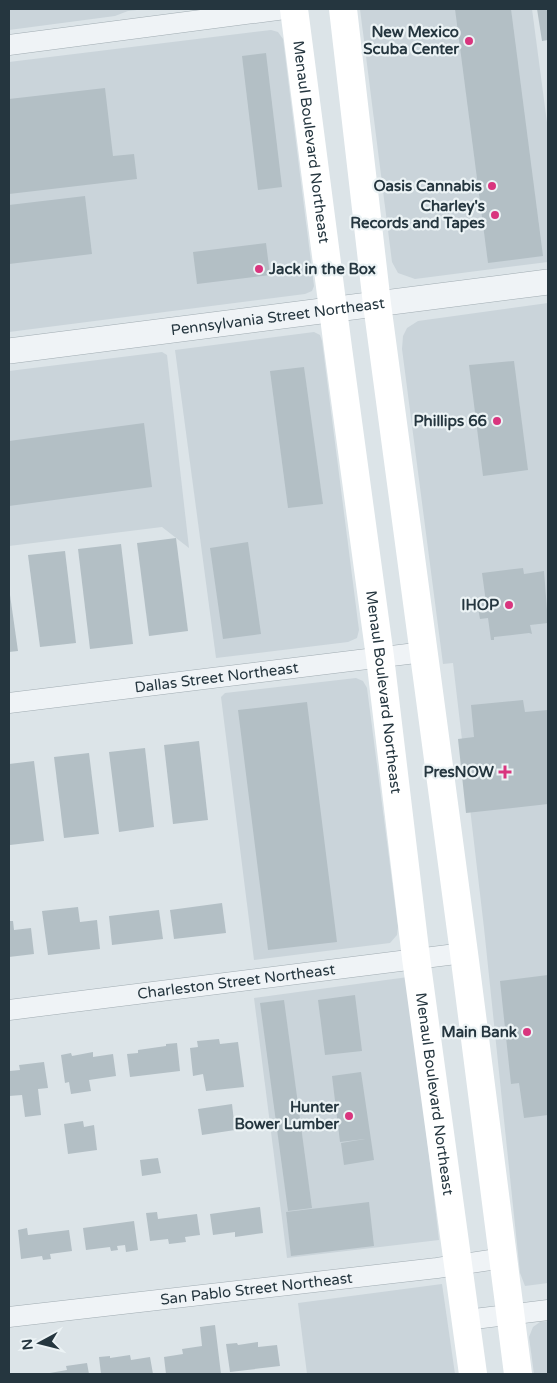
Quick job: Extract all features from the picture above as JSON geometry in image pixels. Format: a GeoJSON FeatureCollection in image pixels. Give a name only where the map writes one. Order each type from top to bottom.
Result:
{"type":"FeatureCollection","features":[{"type":"Feature","properties":{"kind":"main road","name":"Menaul Boulevard Northeast"},"geometry":{"type":"LineString","coordinates":[[294,9],[380,657],[416,958],[473,1374]]}},
{"type":"Feature","properties":{"kind":"main road"},"geometry":{"type":"LineString","coordinates":[[343,9],[377,304],[518,1374]]}},
{"type":"Feature","properties":{"kind":"street"},"geometry":{"type":"LineString","coordinates":[[9,45],[285,9]]}},
{"type":"Feature","properties":{"kind":"street","name":"Pennsylvania Street Northeast"},"geometry":{"type":"LineString","coordinates":[[9,351],[548,282]]}},
{"type":"Feature","properties":{"kind":"street","name":"Dallas Street Northeast"},"geometry":{"type":"LineString","coordinates":[[9,703],[424,652]]}},
{"type":"Feature","properties":{"kind":"street","name":"Charleston Street Northeast"},"geometry":{"type":"LineString","coordinates":[[9,1010],[464,953]]}},
{"type":"Feature","properties":{"kind":"street","name":"San Pablo Street Northeast"},"geometry":{"type":"LineString","coordinates":[[9,1317],[458,1265],[504,1258]]}},
{"type":"Feature","properties":{"kind":"street"},"geometry":{"type":"LineString","coordinates":[[466,1320],[548,1310]]}},
{"type":"Feature","properties":{"kind":"shaded area"},"geometry":{"type":"Polygon","coordinates":[[[9,9],[146,9],[128,11],[115,16],[9,30],[9,9]]]}},
{"type":"Feature","properties":{"kind":"shaded area"},"geometry":{"type":"Polygon","coordinates":[[[360,9],[532,9],[548,130],[548,262],[415,279],[398,273],[392,262],[360,9]]]}},
{"type":"Feature","properties":{"kind":"shaded area"},"geometry":{"type":"Polygon","coordinates":[[[271,30],[278,32],[283,39],[314,286],[312,291],[305,294],[9,332],[9,62],[271,30]]]}},
{"type":"Feature","properties":{"kind":"shaded area"},"geometry":{"type":"Polygon","coordinates":[[[548,303],[548,1283],[525,1286],[520,1273],[484,928],[453,663],[443,664],[402,349],[403,336],[407,328],[418,321],[548,303]]]}},
{"type":"Feature","properties":{"kind":"shaded area"},"geometry":{"type":"Polygon","coordinates":[[[314,332],[320,335],[322,341],[359,630],[357,638],[348,642],[216,658],[175,350],[314,332]]]}},
{"type":"Feature","properties":{"kind":"shaded area"},"geometry":{"type":"Polygon","coordinates":[[[162,352],[167,355],[189,548],[162,527],[9,546],[9,371],[162,352]]]}},
{"type":"Feature","properties":{"kind":"shaded area"},"geometry":{"type":"Polygon","coordinates":[[[356,678],[363,681],[367,688],[398,927],[397,935],[390,943],[254,960],[221,697],[225,693],[356,678]]]}},
{"type":"Feature","properties":{"kind":"shaded area"},"geometry":{"type":"Polygon","coordinates":[[[408,977],[439,1240],[287,1258],[254,998],[408,977]]]}},
{"type":"Feature","properties":{"kind":"shaded area"},"geometry":{"type":"Polygon","coordinates":[[[442,1284],[455,1374],[307,1374],[298,1303],[442,1284]]]}},
{"type":"Feature","properties":{"kind":"shaded area"},"geometry":{"type":"Polygon","coordinates":[[[548,1321],[548,1374],[534,1374],[529,1337],[533,1327],[540,1322],[548,1321]]]}},
{"type":"Feature","properties":{"kind":"building"},"geometry":{"type":"Polygon","coordinates":[[[455,9],[511,9],[543,256],[488,263],[455,9]]]}},
{"type":"Feature","properties":{"kind":"building"},"geometry":{"type":"Polygon","coordinates":[[[537,9],[548,9],[548,40],[542,41],[537,9]]]}},
{"type":"Feature","properties":{"kind":"building"},"geometry":{"type":"Polygon","coordinates":[[[266,53],[282,187],[258,190],[242,56],[266,53]]]}},
{"type":"Feature","properties":{"kind":"building"},"geometry":{"type":"Polygon","coordinates":[[[105,88],[113,156],[134,154],[137,179],[9,194],[9,99],[105,88]]]}},
{"type":"Feature","properties":{"kind":"building"},"geometry":{"type":"Polygon","coordinates":[[[85,196],[92,254],[9,264],[9,205],[85,196]]]}},
{"type":"Feature","properties":{"kind":"building"},"geometry":{"type":"Polygon","coordinates":[[[266,243],[270,275],[197,284],[193,252],[266,243]]]}},
{"type":"Feature","properties":{"kind":"building"},"geometry":{"type":"Polygon","coordinates":[[[514,361],[528,470],[483,476],[469,365],[514,361]]]}},
{"type":"Feature","properties":{"kind":"building"},"geometry":{"type":"Polygon","coordinates":[[[304,367],[323,504],[288,508],[270,371],[304,367]]]}},
{"type":"Feature","properties":{"kind":"building"},"geometry":{"type":"Polygon","coordinates":[[[144,423],[152,487],[9,506],[9,441],[144,423]]]}},
{"type":"Feature","properties":{"kind":"building"},"geometry":{"type":"Polygon","coordinates":[[[176,538],[188,631],[149,636],[137,543],[176,538]]]}},
{"type":"Feature","properties":{"kind":"building"},"geometry":{"type":"Polygon","coordinates":[[[248,542],[261,634],[223,639],[210,548],[248,542]]]}},
{"type":"Feature","properties":{"kind":"building"},"geometry":{"type":"Polygon","coordinates":[[[121,544],[133,644],[90,649],[78,549],[121,544]]]}},
{"type":"Feature","properties":{"kind":"building"},"geometry":{"type":"Polygon","coordinates":[[[65,551],[76,643],[40,647],[28,555],[65,551]]]}},
{"type":"Feature","properties":{"kind":"building"},"geometry":{"type":"Polygon","coordinates":[[[523,568],[524,574],[544,571],[548,623],[530,625],[532,634],[494,637],[494,640],[491,640],[488,618],[480,619],[477,603],[486,602],[482,573],[523,568]]]}},
{"type":"Feature","properties":{"kind":"building"},"geometry":{"type":"Polygon","coordinates":[[[9,588],[18,651],[9,652],[9,588]]]}},
{"type":"Feature","properties":{"kind":"building","name":"PresNOW"},"geometry":{"type":"Polygon","coordinates":[[[523,700],[525,712],[548,710],[548,804],[466,813],[458,739],[474,737],[471,705],[523,700]]]}},
{"type":"Feature","properties":{"kind":"building"},"geometry":{"type":"Polygon","coordinates":[[[307,702],[337,942],[268,950],[238,710],[307,702]]]}},
{"type":"Feature","properties":{"kind":"building"},"geometry":{"type":"Polygon","coordinates":[[[199,741],[208,820],[173,824],[164,745],[199,741]]]}},
{"type":"Feature","properties":{"kind":"building"},"geometry":{"type":"Polygon","coordinates":[[[145,748],[154,827],[119,832],[109,752],[145,748]]]}},
{"type":"Feature","properties":{"kind":"building"},"geometry":{"type":"Polygon","coordinates":[[[89,753],[99,834],[64,838],[54,757],[89,753]]]}},
{"type":"Feature","properties":{"kind":"building"},"geometry":{"type":"Polygon","coordinates":[[[34,761],[44,841],[10,845],[9,764],[34,761]]]}},
{"type":"Feature","properties":{"kind":"building"},"geometry":{"type":"Polygon","coordinates":[[[222,903],[226,933],[174,939],[170,910],[222,903]]]}},
{"type":"Feature","properties":{"kind":"building"},"geometry":{"type":"Polygon","coordinates":[[[78,907],[80,922],[97,920],[100,949],[48,955],[42,911],[78,907]]]}},
{"type":"Feature","properties":{"kind":"building"},"geometry":{"type":"Polygon","coordinates":[[[159,910],[163,939],[112,945],[109,916],[159,910]]]}},
{"type":"Feature","properties":{"kind":"building"},"geometry":{"type":"Polygon","coordinates":[[[9,921],[13,921],[14,930],[31,928],[34,954],[9,957],[9,921]]]}},
{"type":"Feature","properties":{"kind":"building","name":"Main Bank"},"geometry":{"type":"Polygon","coordinates":[[[548,975],[548,1115],[524,1118],[519,1083],[511,1084],[500,981],[548,975]]]}},
{"type":"Feature","properties":{"kind":"building"},"geometry":{"type":"Polygon","coordinates":[[[355,995],[362,1051],[325,1055],[318,1000],[355,995]]]}},
{"type":"Feature","properties":{"kind":"building"},"geometry":{"type":"Polygon","coordinates":[[[284,1000],[312,1208],[288,1211],[260,1003],[284,1000]]]}},
{"type":"Feature","properties":{"kind":"building"},"geometry":{"type":"Polygon","coordinates":[[[219,1039],[220,1044],[238,1042],[244,1087],[206,1091],[203,1074],[193,1076],[190,1048],[198,1047],[197,1041],[219,1039]]]}},
{"type":"Feature","properties":{"kind":"building"},"geometry":{"type":"Polygon","coordinates":[[[177,1043],[180,1071],[130,1077],[127,1054],[138,1053],[138,1050],[177,1043]]]}},
{"type":"Feature","properties":{"kind":"building"},"geometry":{"type":"Polygon","coordinates":[[[93,1052],[93,1057],[113,1054],[116,1076],[89,1080],[91,1091],[71,1094],[69,1082],[65,1083],[61,1055],[71,1053],[72,1056],[93,1052]]]}},
{"type":"Feature","properties":{"kind":"building"},"geometry":{"type":"Polygon","coordinates":[[[44,1062],[48,1088],[38,1089],[41,1115],[25,1117],[22,1095],[9,1096],[9,1071],[20,1070],[19,1065],[44,1062]]]}},
{"type":"Feature","properties":{"kind":"building"},"geometry":{"type":"Polygon","coordinates":[[[361,1072],[374,1160],[344,1165],[341,1143],[365,1139],[340,1142],[332,1076],[361,1072]]]}},
{"type":"Feature","properties":{"kind":"building"},"geometry":{"type":"Polygon","coordinates":[[[232,1104],[235,1130],[202,1135],[198,1109],[232,1104]]]}},
{"type":"Feature","properties":{"kind":"building"},"geometry":{"type":"Polygon","coordinates":[[[83,1121],[84,1127],[94,1125],[97,1150],[68,1154],[64,1124],[83,1121]]]}},
{"type":"Feature","properties":{"kind":"building"},"geometry":{"type":"Polygon","coordinates":[[[158,1158],[161,1173],[142,1176],[140,1160],[158,1158]]]}},
{"type":"Feature","properties":{"kind":"building"},"geometry":{"type":"Polygon","coordinates":[[[369,1202],[374,1246],[291,1256],[286,1212],[369,1202]]]}},
{"type":"Feature","properties":{"kind":"building"},"geometry":{"type":"Polygon","coordinates":[[[260,1207],[263,1233],[235,1237],[235,1232],[213,1235],[210,1214],[260,1207]]]}},
{"type":"Feature","properties":{"kind":"building"},"geometry":{"type":"Polygon","coordinates":[[[157,1212],[158,1219],[197,1214],[200,1235],[185,1237],[186,1242],[169,1244],[168,1239],[150,1241],[146,1213],[157,1212]]]}},
{"type":"Feature","properties":{"kind":"building"},"geometry":{"type":"Polygon","coordinates":[[[134,1221],[138,1250],[126,1252],[125,1245],[117,1246],[118,1250],[111,1251],[110,1247],[86,1250],[83,1228],[134,1221]]]}},
{"type":"Feature","properties":{"kind":"building"},"geometry":{"type":"Polygon","coordinates":[[[27,1228],[28,1235],[69,1230],[72,1251],[50,1254],[51,1259],[43,1260],[42,1256],[21,1259],[18,1230],[27,1228]]]}},
{"type":"Feature","properties":{"kind":"building"},"geometry":{"type":"Polygon","coordinates":[[[215,1325],[221,1374],[166,1374],[164,1357],[183,1354],[182,1349],[202,1346],[200,1327],[215,1325]]]}},
{"type":"Feature","properties":{"kind":"building"},"geometry":{"type":"Polygon","coordinates":[[[258,1342],[258,1347],[277,1345],[280,1366],[230,1372],[226,1344],[237,1343],[238,1345],[258,1342]]]}},
{"type":"Feature","properties":{"kind":"building"},"geometry":{"type":"Polygon","coordinates":[[[130,1355],[131,1360],[150,1357],[153,1374],[101,1374],[99,1357],[110,1356],[110,1358],[130,1355]]]}},
{"type":"Feature","properties":{"kind":"building"},"geometry":{"type":"Polygon","coordinates":[[[87,1363],[89,1374],[44,1374],[67,1370],[66,1366],[87,1363]]]}},
{"type":"Feature","properties":{"kind":"place","name":"New Mexico Scuba Center"},"geometry":{"type":"Point","coordinates":[469,41]}},
{"type":"Feature","properties":{"kind":"place","name":"Oasis Cannabis"},"geometry":{"type":"Point","coordinates":[492,186]}},
{"type":"Feature","properties":{"kind":"place","name":"Charley's Records and Tapes"},"geometry":{"type":"Point","coordinates":[495,215]}},
{"type":"Feature","properties":{"kind":"place","name":"Jack in the Box"},"geometry":{"type":"Point","coordinates":[259,269]}},
{"type":"Feature","properties":{"kind":"place","name":"Phillips 66"},"geometry":{"type":"Point","coordinates":[497,421]}},
{"type":"Feature","properties":{"kind":"place","name":"IHOP"},"geometry":{"type":"Point","coordinates":[509,605]}},
{"type":"Feature","properties":{"kind":"place","name":"PresNOW"},"geometry":{"type":"Point","coordinates":[505,772]}},
{"type":"Feature","properties":{"kind":"place","name":"Main Bank"},"geometry":{"type":"Point","coordinates":[527,1032]}},
{"type":"Feature","properties":{"kind":"place","name":"Hunter Bower Lumber"},"geometry":{"type":"Point","coordinates":[349,1116]}}]}
